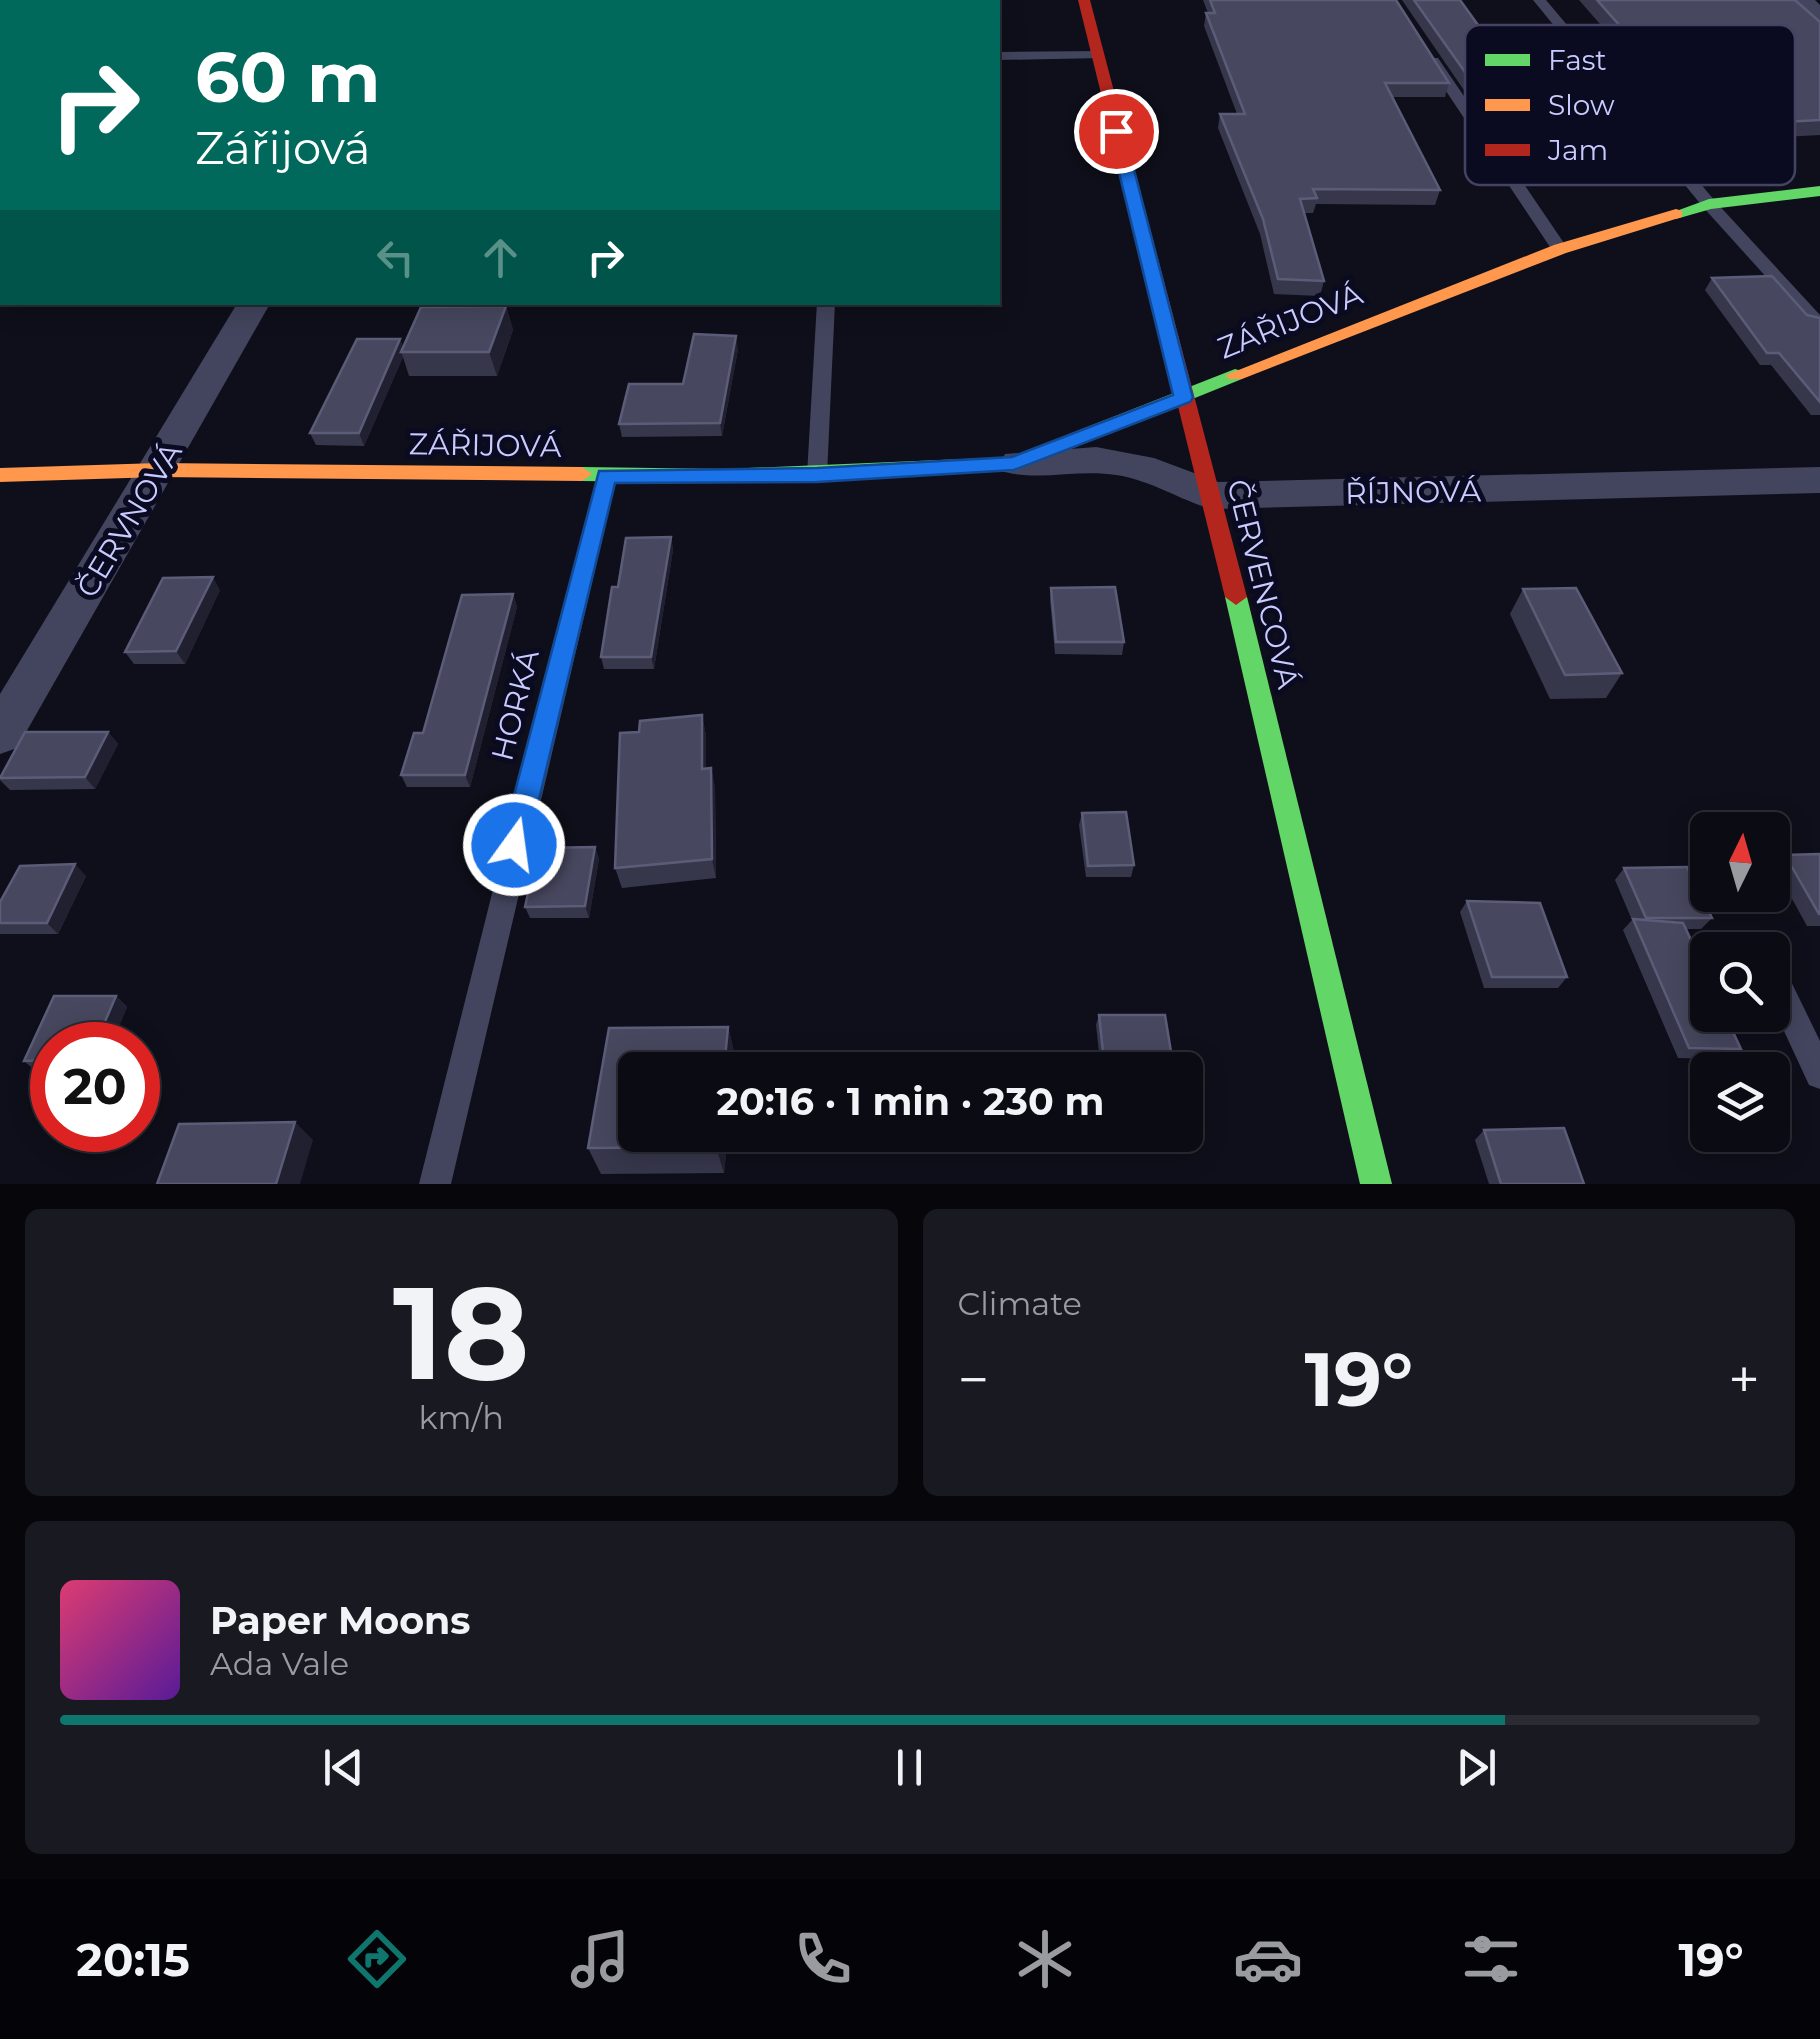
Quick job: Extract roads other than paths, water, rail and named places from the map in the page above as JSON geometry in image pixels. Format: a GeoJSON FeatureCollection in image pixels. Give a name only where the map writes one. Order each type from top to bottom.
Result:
{"type":"FeatureCollection","features":[{"type":"Feature","properties":{"kind":"street","name":"ČERVENCOVÁ"},"geometry":{"type":"LineString","coordinates":[[1084,0],[1183,398],[1212,496],[1376,1184]]}},
{"type":"Feature","properties":{"kind":"street"},"geometry":{"type":"LineString","coordinates":[[1800,0],[1820,17]]}},
{"type":"Feature","properties":{"kind":"street","name":"ZÁŘIJOVÁ"},"geometry":{"type":"LineString","coordinates":[[0,475],[160,470],[817,475],[1014,464],[1418,301],[1560,249],[1709,204],[1820,191]]}},
{"type":"Feature","properties":{"kind":"street","name":"ČERVNOVÁ"},"geometry":{"type":"LineString","coordinates":[[0,735],[160,470],[253,305]]}},
{"type":"Feature","properties":{"kind":"street","name":"ŘÍJNOVÁ"},"geometry":{"type":"LineString","coordinates":[[1014,464],[1075,456],[1120,459],[1171,474],[1212,496],[1820,480]]}},
{"type":"Feature","properties":{"kind":"lane"},"geometry":{"type":"LineString","coordinates":[[1539,0],[1560,25]]}},
{"type":"Feature","properties":{"kind":"lane"},"geometry":{"type":"LineString","coordinates":[[1423,47],[1465,109]]}},
{"type":"Feature","properties":{"kind":"lane"},"geometry":{"type":"LineString","coordinates":[[1000,56],[1098,55]]}},
{"type":"Feature","properties":{"kind":"lane"},"geometry":{"type":"LineString","coordinates":[[1517,185],[1560,249]]}},
{"type":"Feature","properties":{"kind":"lane"},"geometry":{"type":"LineString","coordinates":[[1693,185],[1820,326]]}},
{"type":"Feature","properties":{"kind":"lane"},"geometry":{"type":"LineString","coordinates":[[817,475],[826,305]]}},
{"type":"Feature","properties":{"kind":"lane","name":"HORKÁ"},"geometry":{"type":"LineString","coordinates":[[435,1184],[607,476]]}},
{"type":"Feature","properties":{"kind":"lane"},"geometry":{"type":"LineString","coordinates":[[1790,1012],[1820,1074]]}}]}
